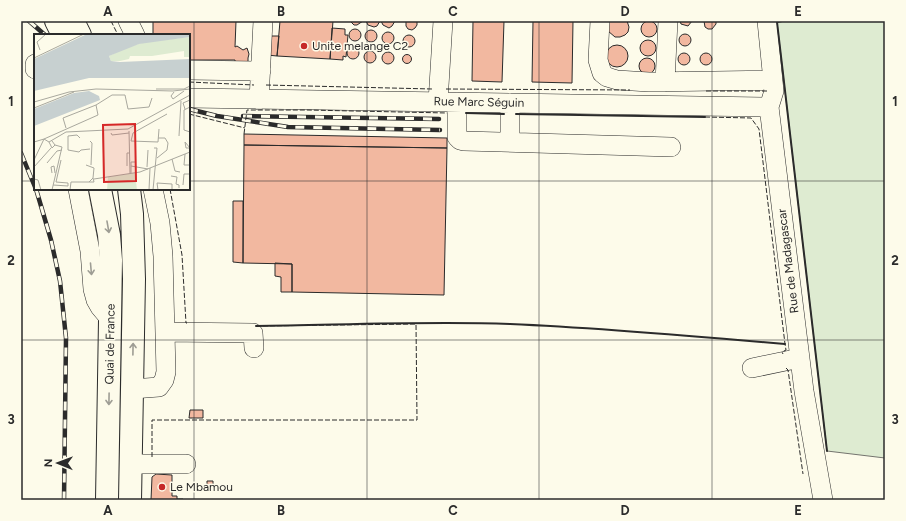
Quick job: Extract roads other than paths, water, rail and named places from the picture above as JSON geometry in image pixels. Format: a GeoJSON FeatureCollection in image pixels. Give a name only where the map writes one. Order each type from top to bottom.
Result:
{"type":"FeatureCollection","features":[{"type":"Feature","properties":{"kind":"main road"},"geometry":{"type":"LineString","coordinates":[[39,21],[46,34]]}},
{"type":"Feature","properties":{"kind":"main road"},"geometry":{"type":"LineString","coordinates":[[56,21],[62,34]]}},
{"type":"Feature","properties":{"kind":"main road"},"geometry":{"type":"LineString","coordinates":[[73,21],[80,34]]}},
{"type":"Feature","properties":{"kind":"main road","name":"Quai de France"},"geometry":{"type":"LineString","coordinates":[[100,190],[109,235],[111,260],[107,500]]}},
{"type":"Feature","properties":{"kind":"main road","name":"Quai de France"},"geometry":{"type":"LineString","coordinates":[[129,190],[132,214],[133,246],[130,500]]}},
{"type":"Feature","properties":{"kind":"street"},"geometry":{"type":"LineString","coordinates":[[128,21],[134,34]]}},
{"type":"Feature","properties":{"kind":"street"},"geometry":{"type":"LineString","coordinates":[[259,100],[264,21]]}},
{"type":"Feature","properties":{"kind":"street"},"geometry":{"type":"LineString","coordinates":[[438,102],[443,21]]}},
{"type":"Feature","properties":{"kind":"street"},"geometry":{"type":"LineString","coordinates":[[600,21],[598,60],[602,73],[607,77],[616,80],[665,82],[772,93]]}},
{"type":"Feature","properties":{"kind":"street"},"geometry":{"type":"LineString","coordinates":[[665,82],[668,21]]}},
{"type":"Feature","properties":{"kind":"street","name":"Rue de Madagascar"},"geometry":{"type":"LineString","coordinates":[[767,21],[772,93],[800,358],[811,437],[823,500]]}},
{"type":"Feature","properties":{"kind":"street"},"geometry":{"type":"LineString","coordinates":[[190,70],[261,71]]}},
{"type":"Feature","properties":{"kind":"street","name":"Rue Marc Séguin"},"geometry":{"type":"LineString","coordinates":[[190,98],[510,103],[772,93]]}},
{"type":"Feature","properties":{"kind":"street"},"geometry":{"type":"LineString","coordinates":[[457,102],[456,132],[457,137],[460,140],[671,147]]}},
{"type":"Feature","properties":{"kind":"street"},"geometry":{"type":"LineString","coordinates":[[510,103],[510,142]]}},
{"type":"Feature","properties":{"kind":"street"},"geometry":{"type":"LineString","coordinates":[[78,190],[90,251],[93,289],[100,307],[111,320]]}},
{"type":"Feature","properties":{"kind":"street"},"geometry":{"type":"LineString","coordinates":[[132,389],[159,387],[164,380],[166,372],[163,256],[160,222],[153,190]]}},
{"type":"Feature","properties":{"kind":"street"},"geometry":{"type":"LineString","coordinates":[[165,332],[253,333],[254,348]]}},
{"type":"Feature","properties":{"kind":"street"},"geometry":{"type":"LineString","coordinates":[[752,368],[800,358]]}},
{"type":"Feature","properties":{"kind":"street"},"geometry":{"type":"LineString","coordinates":[[131,464],[186,464]]}},
{"type":"Feature","properties":{"kind":"railway"},"geometry":{"type":"LineString","coordinates":[[29,21],[44,34]]}},
{"type":"Feature","properties":{"kind":"railway"},"geometry":{"type":"LineString","coordinates":[[190,109],[217,116],[288,127],[440,130]]}},
{"type":"Feature","properties":{"kind":"railway"},"geometry":{"type":"LineString","coordinates":[[243,116],[439,119]]}},
{"type":"Feature","properties":{"kind":"railway"},"geometry":{"type":"LineString","coordinates":[[21,153],[34,185]]}},
{"type":"Feature","properties":{"kind":"railway"},"geometry":{"type":"LineString","coordinates":[[36,190],[51,240],[60,281],[66,338],[64,500]]}},
{"type":"Feature","properties":{"kind":"place","name":"Unite melange C2"},"geometry":{"type":"Point","coordinates":[304,46]}},
{"type":"Feature","properties":{"kind":"place","name":"Le Mbamou"},"geometry":{"type":"Point","coordinates":[162,487]}}]}
